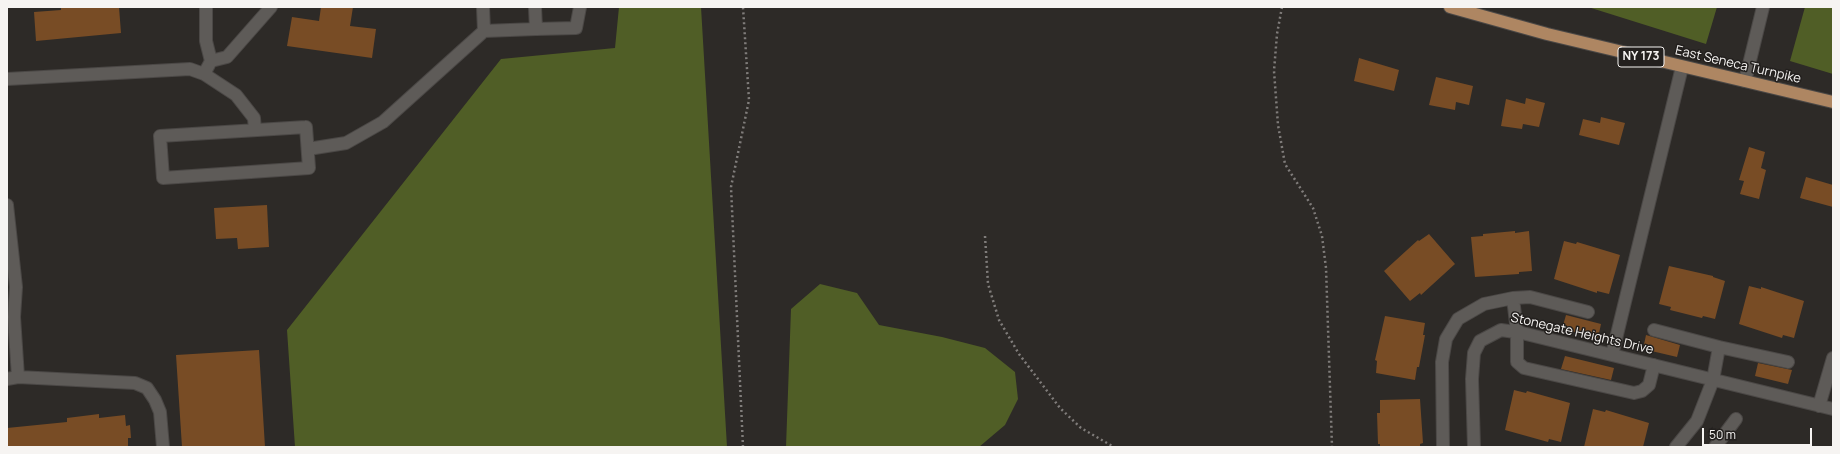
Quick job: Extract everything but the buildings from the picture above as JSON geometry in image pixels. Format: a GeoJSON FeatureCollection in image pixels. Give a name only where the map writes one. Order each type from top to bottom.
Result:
{"type":"FeatureCollection","features":[{"type":"Feature","properties":{"kind":"main road","name":"East Seneca Turnpike"},"geometry":{"type":"LineString","coordinates":[[1450,7],[1547,34],[1833,102]]}},
{"type":"Feature","properties":{"kind":"street"},"geometry":{"type":"LineString","coordinates":[[204,74],[211,61],[206,41],[206,7]]}},
{"type":"Feature","properties":{"kind":"street"},"geometry":{"type":"LineString","coordinates":[[211,61],[227,57],[271,7]]}},
{"type":"Feature","properties":{"kind":"street"},"geometry":{"type":"LineString","coordinates":[[483,7],[484,32]]}},
{"type":"Feature","properties":{"kind":"street"},"geometry":{"type":"LineString","coordinates":[[535,7],[536,29]]}},
{"type":"Feature","properties":{"kind":"street"},"geometry":{"type":"LineString","coordinates":[[308,149],[346,144],[383,122],[484,32],[576,28],[580,7]]}},
{"type":"Feature","properties":{"kind":"street"},"geometry":{"type":"LineString","coordinates":[[1745,81],[1763,7]]}},
{"type":"Feature","properties":{"kind":"street"},"geometry":{"type":"LineString","coordinates":[[1612,355],[1682,66]]}},
{"type":"Feature","properties":{"kind":"street"},"geometry":{"type":"LineString","coordinates":[[7,79],[190,69],[204,74],[236,94],[254,118],[255,130]]}},
{"type":"Feature","properties":{"kind":"street"},"geometry":{"type":"LineString","coordinates":[[306,127],[308,149],[309,168],[163,178],[160,136],[306,127]]}},
{"type":"Feature","properties":{"kind":"street"},"geometry":{"type":"LineString","coordinates":[[7,205],[16,287],[11,312],[12,378],[135,383],[147,388],[160,412],[163,447]]}},
{"type":"Feature","properties":{"kind":"street"},"geometry":{"type":"LineString","coordinates":[[1443,447],[1442,362],[1446,339],[1458,318],[1484,304],[1513,298],[1530,297],[1588,312]]}},
{"type":"Feature","properties":{"kind":"street"},"geometry":{"type":"LineString","coordinates":[[1513,298],[1517,332],[1517,362],[1524,368],[1634,393],[1642,391],[1649,384],[1654,365]]}},
{"type":"Feature","properties":{"kind":"street","name":"Stonegate Heights Drive"},"geometry":{"type":"LineString","coordinates":[[1474,447],[1472,379],[1474,353],[1480,341],[1501,330],[1517,332],[1833,409]]}},
{"type":"Feature","properties":{"kind":"street"},"geometry":{"type":"LineString","coordinates":[[1654,330],[1719,347],[1788,362]]}},
{"type":"Feature","properties":{"kind":"street"},"geometry":{"type":"LineString","coordinates":[[1676,447],[1697,421],[1714,380],[1719,347]]}},
{"type":"Feature","properties":{"kind":"street"},"geometry":{"type":"LineString","coordinates":[[1819,406],[1833,358]]}},
{"type":"Feature","properties":{"kind":"street"},"geometry":{"type":"LineString","coordinates":[[1715,447],[1736,419]]}},
{"type":"Feature","properties":{"kind":"path"},"geometry":{"type":"LineString","coordinates":[[743,7],[750,100],[731,187],[743,447]]}},
{"type":"Feature","properties":{"kind":"path"},"geometry":{"type":"LineString","coordinates":[[1282,7],[1277,34],[1274,71],[1278,125],[1285,164],[1313,208],[1322,236],[1326,268],[1332,447]]}},
{"type":"Feature","properties":{"kind":"path"},"geometry":{"type":"LineString","coordinates":[[985,236],[988,284],[999,320],[1019,354],[1060,408],[1081,428],[1114,447]]}},
{"type":"Feature","properties":{"kind":"green space"},"geometry":{"type":"Polygon","coordinates":[[[619,7],[701,7],[727,447],[295,447],[287,330],[501,59],[615,48],[619,7]]]}},
{"type":"Feature","properties":{"kind":"green space"},"geometry":{"type":"Polygon","coordinates":[[[1588,7],[1717,7],[1706,44],[1588,7]]]}},
{"type":"Feature","properties":{"kind":"green space"},"geometry":{"type":"Polygon","coordinates":[[[1805,7],[1833,7],[1833,74],[1790,61],[1805,7]]]}},
{"type":"Feature","properties":{"kind":"green space"},"geometry":{"type":"Polygon","coordinates":[[[820,284],[857,293],[879,325],[942,337],[985,348],[1015,372],[1018,399],[1005,425],[979,447],[786,447],[791,309],[820,284]]]}}]}
